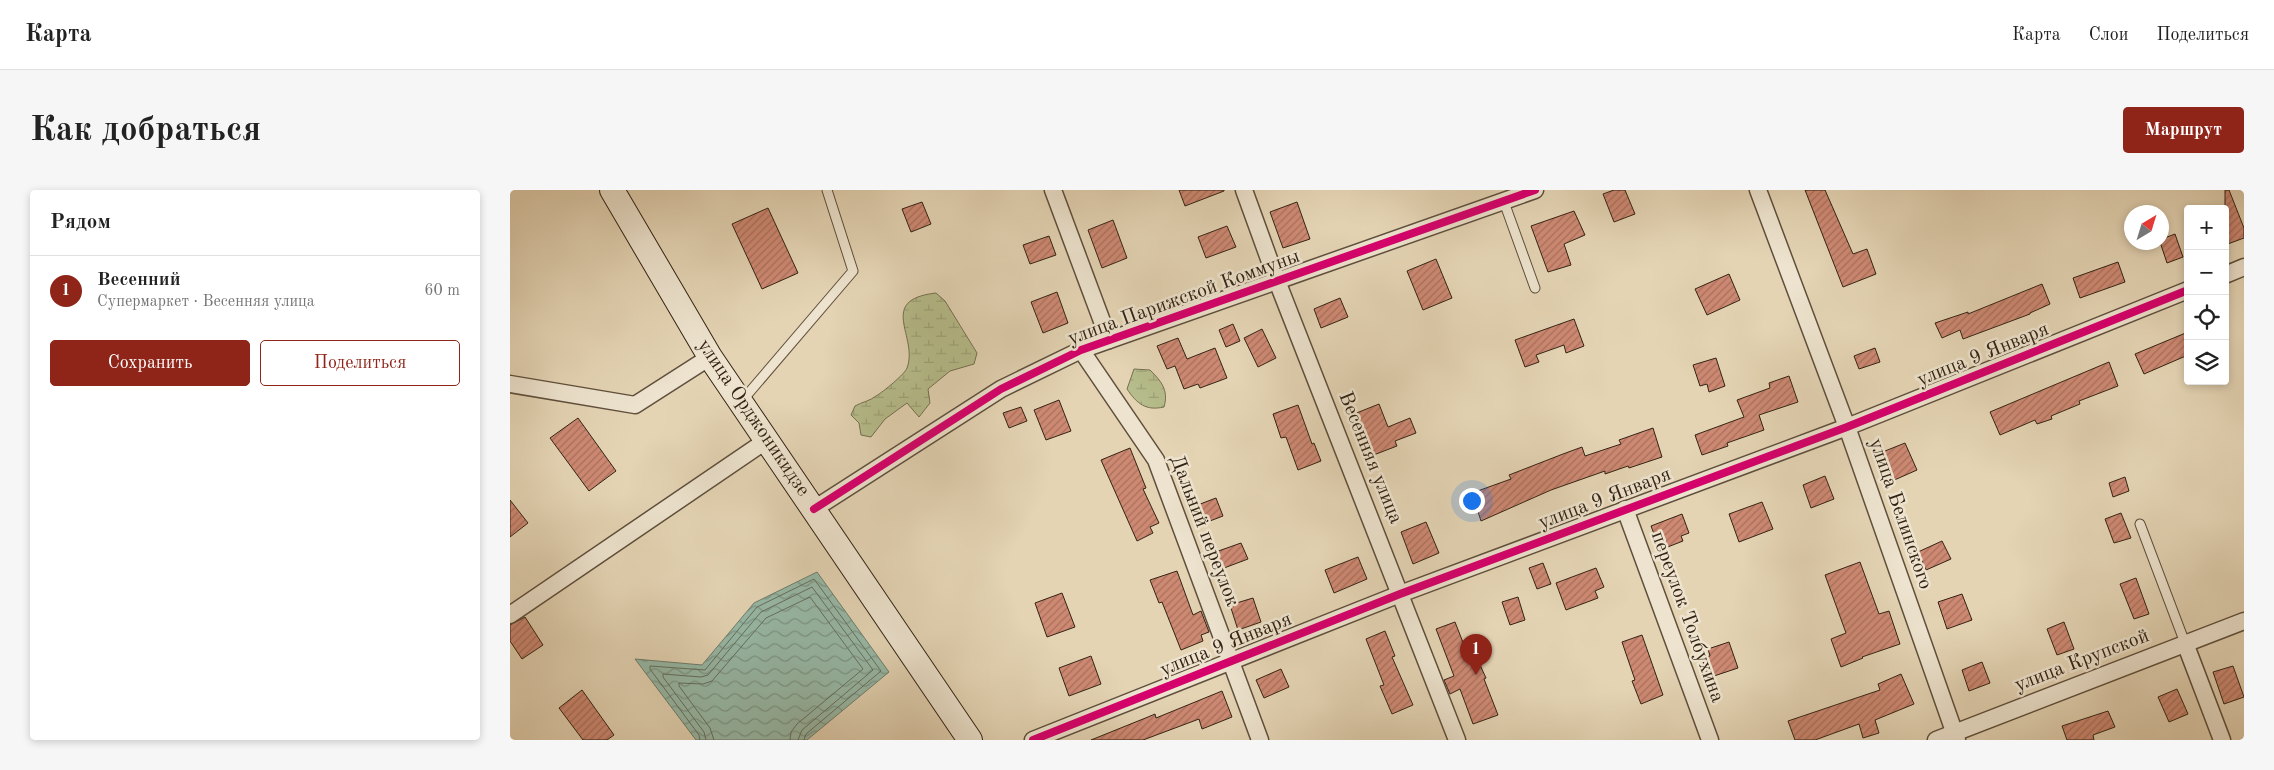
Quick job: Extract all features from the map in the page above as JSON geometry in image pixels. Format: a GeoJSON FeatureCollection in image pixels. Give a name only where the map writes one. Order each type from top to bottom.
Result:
{"type":"FeatureCollection","features":[{"type":"Feature","properties":{"kind":"main road","name":"улица Орджоникидзе"},"geometry":{"type":"LineString","coordinates":[[612,190],[710,357],[970,740]]}},
{"type":"Feature","properties":{"kind":"street"},"geometry":{"type":"LineString","coordinates":[[1053,190],[1109,340]]}},
{"type":"Feature","properties":{"kind":"street","name":"Весенняя улица"},"geometry":{"type":"LineString","coordinates":[[1244,190],[1277,280],[1457,740]]}},
{"type":"Feature","properties":{"kind":"street","name":"улица Парижской Коммуны"},"geometry":{"type":"LineString","coordinates":[[814,509],[1001,388],[1081,350],[1277,280],[1502,196],[1535,190]]}},
{"type":"Feature","properties":{"kind":"street","name":"улица Белинского"},"geometry":{"type":"LineString","coordinates":[[1758,190],[1847,427],[1956,737]]}},
{"type":"Feature","properties":{"kind":"street"},"geometry":{"type":"LineString","coordinates":[[2229,273],[2244,267]]}},
{"type":"Feature","properties":{"kind":"street","name":"улица 9 Января"},"geometry":{"type":"LineString","coordinates":[[1033,740],[1400,594],[1847,427],[2184,292]]}},
{"type":"Feature","properties":{"kind":"street","name":"Дальний переулок"},"geometry":{"type":"LineString","coordinates":[[1081,350],[1156,460],[1260,740]]}},
{"type":"Feature","properties":{"kind":"street"},"geometry":{"type":"LineString","coordinates":[[510,384],[635,405],[710,357]]}},
{"type":"Feature","properties":{"kind":"street"},"geometry":{"type":"LineString","coordinates":[[510,615],[767,440]]}},
{"type":"Feature","properties":{"kind":"street","name":"переулок Толбухина"},"geometry":{"type":"LineString","coordinates":[[1625,509],[1710,740]]}},
{"type":"Feature","properties":{"kind":"street","name":"улица Крупской"},"geometry":{"type":"LineString","coordinates":[[1936,740],[1956,737],[2185,643],[2244,621]]}},
{"type":"Feature","properties":{"kind":"street"},"geometry":{"type":"LineString","coordinates":[[2185,643],[2222,740]]}},
{"type":"Feature","properties":{"kind":"lane"},"geometry":{"type":"LineString","coordinates":[[741,402],[853,271],[827,190]]}},
{"type":"Feature","properties":{"kind":"lane"},"geometry":{"type":"LineString","coordinates":[[1502,196],[1535,288]]}},
{"type":"Feature","properties":{"kind":"lane"},"geometry":{"type":"LineString","coordinates":[[2140,524],[2185,643]]}},
{"type":"Feature","properties":{"kind":"green space"},"geometry":{"type":"Polygon","coordinates":[[[936,293],[945,301],[977,353],[974,364],[950,371],[928,389],[930,403],[919,417],[907,403],[885,419],[871,437],[861,435],[859,423],[851,415],[855,406],[879,394],[907,368],[909,356],[904,312],[908,303],[918,297],[936,293]]]}},
{"type":"Feature","properties":{"kind":"green space"},"geometry":{"type":"Polygon","coordinates":[[[1134,369],[1150,370],[1158,378],[1165,391],[1164,407],[1147,407],[1138,402],[1127,389],[1134,369]]]}},
{"type":"Feature","properties":{"kind":"water"},"geometry":{"type":"Polygon","coordinates":[[[817,572],[889,672],[807,740],[696,740],[635,659],[702,665],[754,603],[817,572]]]}},
{"type":"Feature","properties":{"kind":"building"},"geometry":{"type":"Polygon","coordinates":[[[1179,190],[1224,190],[1224,191],[1185,206],[1179,190]]]}},
{"type":"Feature","properties":{"kind":"building"},"geometry":{"type":"Polygon","coordinates":[[[1614,190],[1625,190],[1635,214],[1614,222],[1603,194],[1614,190]]]}},
{"type":"Feature","properties":{"kind":"building"},"geometry":{"type":"Polygon","coordinates":[[[1805,190],[1825,190],[1853,254],[1867,249],[1876,274],[1843,287],[1805,190]]]}},
{"type":"Feature","properties":{"kind":"building"},"geometry":{"type":"Polygon","coordinates":[[[2225,190],[2229,190],[2244,228],[2244,238],[2229,244],[2229,205],[2225,205],[2225,190]]]}},
{"type":"Feature","properties":{"kind":"building"},"geometry":{"type":"Polygon","coordinates":[[[922,202],[931,224],[911,232],[902,209],[922,202]]]}},
{"type":"Feature","properties":{"kind":"building"},"geometry":{"type":"Polygon","coordinates":[[[1297,202],[1310,239],[1283,248],[1270,212],[1297,202]]]}},
{"type":"Feature","properties":{"kind":"building"},"geometry":{"type":"Polygon","coordinates":[[[768,208],[798,273],[762,289],[732,224],[768,208]]]}},
{"type":"Feature","properties":{"kind":"building"},"geometry":{"type":"Polygon","coordinates":[[[1574,211],[1585,235],[1564,244],[1571,265],[1548,272],[1531,226],[1574,211]]]}},
{"type":"Feature","properties":{"kind":"building"},"geometry":{"type":"Polygon","coordinates":[[[1113,220],[1127,258],[1102,268],[1088,230],[1113,220]]]}},
{"type":"Feature","properties":{"kind":"building"},"geometry":{"type":"Polygon","coordinates":[[[1227,226],[1236,247],[1206,258],[1198,237],[1227,226]]]}},
{"type":"Feature","properties":{"kind":"building"},"geometry":{"type":"Polygon","coordinates":[[[2175,234],[2183,257],[2167,263],[2163,250],[2169,250],[2169,236],[2175,234]]]}},
{"type":"Feature","properties":{"kind":"building"},"geometry":{"type":"Polygon","coordinates":[[[1049,236],[1056,255],[1030,264],[1023,245],[1049,236]]]}},
{"type":"Feature","properties":{"kind":"building"},"geometry":{"type":"Polygon","coordinates":[[[1436,259],[1452,298],[1423,310],[1407,271],[1436,259]]]}},
{"type":"Feature","properties":{"kind":"building"},"geometry":{"type":"Polygon","coordinates":[[[2118,262],[2125,282],[2080,298],[2073,278],[2118,262]]]}},
{"type":"Feature","properties":{"kind":"building"},"geometry":{"type":"Polygon","coordinates":[[[1729,274],[1740,300],[1707,315],[1695,289],[1729,274]]]}},
{"type":"Feature","properties":{"kind":"building"},"geometry":{"type":"Polygon","coordinates":[[[2042,284],[2050,304],[2030,314],[1963,339],[1960,330],[1942,338],[1935,323],[1968,312],[1968,314],[2042,284]]]}},
{"type":"Feature","properties":{"kind":"building"},"geometry":{"type":"Polygon","coordinates":[[[1057,292],[1068,323],[1043,333],[1031,302],[1057,292]]]}},
{"type":"Feature","properties":{"kind":"building"},"geometry":{"type":"Polygon","coordinates":[[[1340,298],[1348,317],[1321,328],[1314,309],[1340,298]]]}},
{"type":"Feature","properties":{"kind":"building"},"geometry":{"type":"Polygon","coordinates":[[[1574,319],[1584,346],[1566,353],[1564,345],[1536,355],[1539,362],[1525,367],[1515,340],[1574,319]]]}},
{"type":"Feature","properties":{"kind":"building"},"geometry":{"type":"Polygon","coordinates":[[[1233,324],[1240,341],[1226,347],[1219,330],[1233,324]]]}},
{"type":"Feature","properties":{"kind":"building"},"geometry":{"type":"Polygon","coordinates":[[[1262,329],[1276,358],[1258,367],[1244,338],[1262,329]]]}},
{"type":"Feature","properties":{"kind":"building"},"geometry":{"type":"Polygon","coordinates":[[[2184,334],[2184,357],[2144,374],[2135,354],[2184,334]]]}},
{"type":"Feature","properties":{"kind":"building"},"geometry":{"type":"Polygon","coordinates":[[[1178,338],[1187,359],[1215,348],[1227,378],[1200,388],[1198,384],[1184,389],[1175,366],[1167,369],[1157,346],[1178,338]]]}},
{"type":"Feature","properties":{"kind":"building"},"geometry":{"type":"Polygon","coordinates":[[[1875,348],[1880,362],[1859,369],[1854,356],[1875,348]]]}},
{"type":"Feature","properties":{"kind":"building"},"geometry":{"type":"Polygon","coordinates":[[[1716,358],[1725,386],[1709,392],[1707,384],[1700,386],[1693,365],[1716,358]]]}},
{"type":"Feature","properties":{"kind":"building"},"geometry":{"type":"Polygon","coordinates":[[[2109,362],[2118,386],[2079,401],[2080,404],[2051,416],[2052,419],[2037,424],[2035,420],[2000,435],[1990,412],[2109,362]]]}},
{"type":"Feature","properties":{"kind":"building"},"geometry":{"type":"Polygon","coordinates":[[[1789,376],[1798,402],[1759,415],[1764,430],[1727,443],[1728,446],[1702,455],[1695,435],[1744,417],[1737,400],[1770,388],[1769,383],[1789,376]]]}},
{"type":"Feature","properties":{"kind":"building"},"geometry":{"type":"Polygon","coordinates":[[[1059,400],[1071,431],[1046,440],[1034,410],[1059,400]]]}},
{"type":"Feature","properties":{"kind":"building"},"geometry":{"type":"Polygon","coordinates":[[[1379,404],[1388,427],[1410,418],[1416,433],[1395,441],[1397,446],[1371,456],[1354,414],[1379,404]]]}},
{"type":"Feature","properties":{"kind":"building"},"geometry":{"type":"Polygon","coordinates":[[[1298,405],[1312,444],[1314,443],[1321,461],[1298,470],[1286,437],[1281,438],[1273,414],[1298,405]]]}},
{"type":"Feature","properties":{"kind":"building"},"geometry":{"type":"Polygon","coordinates":[[[1021,407],[1027,421],[1009,428],[1003,413],[1021,407]]]}},
{"type":"Feature","properties":{"kind":"building"},"geometry":{"type":"Polygon","coordinates":[[[578,418],[616,471],[589,491],[550,438],[578,418]]]}},
{"type":"Feature","properties":{"kind":"building"},"geometry":{"type":"Polygon","coordinates":[[[1653,428],[1662,457],[1605,474],[1605,471],[1551,490],[1481,521],[1472,493],[1511,479],[1509,475],[1582,447],[1585,456],[1621,444],[1619,440],[1653,428]]]}},
{"type":"Feature","properties":{"kind":"building"},"geometry":{"type":"Polygon","coordinates":[[[1905,443],[1917,470],[1892,481],[1880,453],[1905,443]]]}},
{"type":"Feature","properties":{"kind":"building"},"geometry":{"type":"Polygon","coordinates":[[[1130,448],[1146,488],[1143,489],[1159,523],[1150,527],[1153,533],[1137,541],[1101,460],[1130,448]]]}},
{"type":"Feature","properties":{"kind":"building"},"geometry":{"type":"Polygon","coordinates":[[[1825,476],[1834,499],[1811,508],[1803,485],[1825,476]]]}},
{"type":"Feature","properties":{"kind":"building"},"geometry":{"type":"Polygon","coordinates":[[[2125,477],[2129,491],[2113,497],[2109,483],[2125,477]]]}},
{"type":"Feature","properties":{"kind":"building"},"geometry":{"type":"Polygon","coordinates":[[[1216,498],[1223,516],[1202,524],[1195,506],[1216,498]]]}},
{"type":"Feature","properties":{"kind":"building"},"geometry":{"type":"Polygon","coordinates":[[[510,500],[528,523],[510,537],[510,500]]]}},
{"type":"Feature","properties":{"kind":"building"},"geometry":{"type":"Polygon","coordinates":[[[1762,502],[1773,529],[1739,542],[1729,514],[1762,502]]]}},
{"type":"Feature","properties":{"kind":"building"},"geometry":{"type":"Polygon","coordinates":[[[2121,513],[2131,538],[2114,543],[2105,519],[2121,513]]]}},
{"type":"Feature","properties":{"kind":"building"},"geometry":{"type":"Polygon","coordinates":[[[1682,514],[1689,533],[1681,536],[1683,541],[1660,550],[1651,526],[1682,514]]]}},
{"type":"Feature","properties":{"kind":"building"},"geometry":{"type":"Polygon","coordinates":[[[1426,522],[1439,553],[1413,564],[1401,532],[1426,522]]]}},
{"type":"Feature","properties":{"kind":"building"},"geometry":{"type":"Polygon","coordinates":[[[1942,541],[1951,559],[1926,570],[1918,552],[1942,541]]]}},
{"type":"Feature","properties":{"kind":"building"},"geometry":{"type":"Polygon","coordinates":[[[1241,543],[1248,559],[1216,571],[1210,554],[1241,543]]]}},
{"type":"Feature","properties":{"kind":"building"},"geometry":{"type":"Polygon","coordinates":[[[1358,557],[1367,579],[1334,593],[1325,570],[1358,557]]]}},
{"type":"Feature","properties":{"kind":"building"},"geometry":{"type":"Polygon","coordinates":[[[1860,562],[1879,614],[1889,611],[1900,644],[1862,657],[1841,667],[1831,639],[1846,633],[1825,575],[1860,562]]]}},
{"type":"Feature","properties":{"kind":"building"},"geometry":{"type":"Polygon","coordinates":[[[1543,563],[1551,584],[1537,589],[1529,568],[1543,563]]]}},
{"type":"Feature","properties":{"kind":"building"},"geometry":{"type":"Polygon","coordinates":[[[1596,568],[1604,587],[1595,591],[1598,598],[1566,610],[1556,583],[1596,568]]]}},
{"type":"Feature","properties":{"kind":"building"},"geometry":{"type":"Polygon","coordinates":[[[1177,571],[1193,615],[1201,611],[1209,632],[1201,635],[1203,641],[1181,650],[1162,602],[1159,603],[1150,580],[1177,571]]]}},
{"type":"Feature","properties":{"kind":"building"},"geometry":{"type":"Polygon","coordinates":[[[2136,578],[2149,614],[2134,619],[2120,584],[2136,578]]]}},
{"type":"Feature","properties":{"kind":"building"},"geometry":{"type":"Polygon","coordinates":[[[1062,593],[1075,627],[1047,637],[1035,603],[1062,593]]]}},
{"type":"Feature","properties":{"kind":"building"},"geometry":{"type":"Polygon","coordinates":[[[1962,594],[1972,620],[1947,629],[1938,602],[1962,594]]]}},
{"type":"Feature","properties":{"kind":"building"},"geometry":{"type":"Polygon","coordinates":[[[1518,597],[1525,620],[1510,625],[1502,602],[1518,597]]]}},
{"type":"Feature","properties":{"kind":"building"},"geometry":{"type":"Polygon","coordinates":[[[1253,598],[1261,622],[1238,630],[1230,605],[1253,598]]]}},
{"type":"Feature","properties":{"kind":"building"},"geometry":{"type":"Polygon","coordinates":[[[525,617],[543,645],[522,659],[510,641],[510,625],[525,617]]]}},
{"type":"Feature","properties":{"kind":"building"},"geometry":{"type":"Polygon","coordinates":[[[1455,622],[1473,668],[1480,665],[1498,715],[1473,724],[1460,689],[1450,694],[1444,680],[1454,676],[1436,629],[1455,622]]]}},
{"type":"Feature","properties":{"kind":"building"},"geometry":{"type":"Polygon","coordinates":[[[2064,622],[2074,649],[2057,655],[2047,629],[2064,622]]]}},
{"type":"Feature","properties":{"kind":"building"},"geometry":{"type":"Polygon","coordinates":[[[1385,631],[1395,656],[1392,657],[1413,705],[1392,714],[1380,686],[1384,685],[1366,639],[1385,631]]]}},
{"type":"Feature","properties":{"kind":"building"},"geometry":{"type":"Polygon","coordinates":[[[1642,635],[1663,695],[1641,704],[1632,681],[1635,680],[1622,642],[1642,635]]]}},
{"type":"Feature","properties":{"kind":"building"},"geometry":{"type":"Polygon","coordinates":[[[1729,642],[1738,668],[1708,678],[1702,658],[1710,656],[1708,649],[1729,642]]]}},
{"type":"Feature","properties":{"kind":"building"},"geometry":{"type":"Polygon","coordinates":[[[1091,656],[1101,684],[1069,696],[1059,668],[1091,656]]]}},
{"type":"Feature","properties":{"kind":"building"},"geometry":{"type":"Polygon","coordinates":[[[1982,662],[1990,683],[1969,691],[1962,670],[1982,662]]]}},
{"type":"Feature","properties":{"kind":"building"},"geometry":{"type":"Polygon","coordinates":[[[2233,666],[2244,697],[2224,704],[2213,672],[2233,666]]]}},
{"type":"Feature","properties":{"kind":"building"},"geometry":{"type":"Polygon","coordinates":[[[1281,669],[1289,687],[1264,698],[1256,680],[1281,669]]]}},
{"type":"Feature","properties":{"kind":"building"},"geometry":{"type":"Polygon","coordinates":[[[1901,674],[1914,704],[1875,720],[1879,733],[1863,738],[1859,724],[1815,740],[1795,740],[1788,721],[1880,690],[1878,684],[1901,674]]]}},
{"type":"Feature","properties":{"kind":"building"},"geometry":{"type":"Polygon","coordinates":[[[2177,689],[2188,714],[2169,722],[2158,697],[2177,689]]]}},
{"type":"Feature","properties":{"kind":"building"},"geometry":{"type":"Polygon","coordinates":[[[582,690],[614,735],[607,740],[583,740],[559,708],[582,690]]]}},
{"type":"Feature","properties":{"kind":"building"},"geometry":{"type":"Polygon","coordinates":[[[1222,691],[1232,717],[1202,729],[1199,719],[1143,740],[1091,740],[1155,714],[1156,718],[1222,691]]]}},
{"type":"Feature","properties":{"kind":"building"},"geometry":{"type":"Polygon","coordinates":[[[2108,711],[2115,727],[2093,735],[2094,740],[2067,740],[2062,726],[2108,711]]]}},
{"type":"Feature","properties":{"kind":"cycle path"},"geometry":{"type":"LineString","coordinates":[[814,509],[1001,389],[1081,350],[1535,190]]}},
{"type":"Feature","properties":{"kind":"cycle path"},"geometry":{"type":"LineString","coordinates":[[1033,740],[1400,594],[1847,427],[2184,292]]}},
{"type":"Feature","properties":{"kind":"place","name":"Весенний"},"geometry":{"type":"Point","coordinates":[1476,675]}}]}
